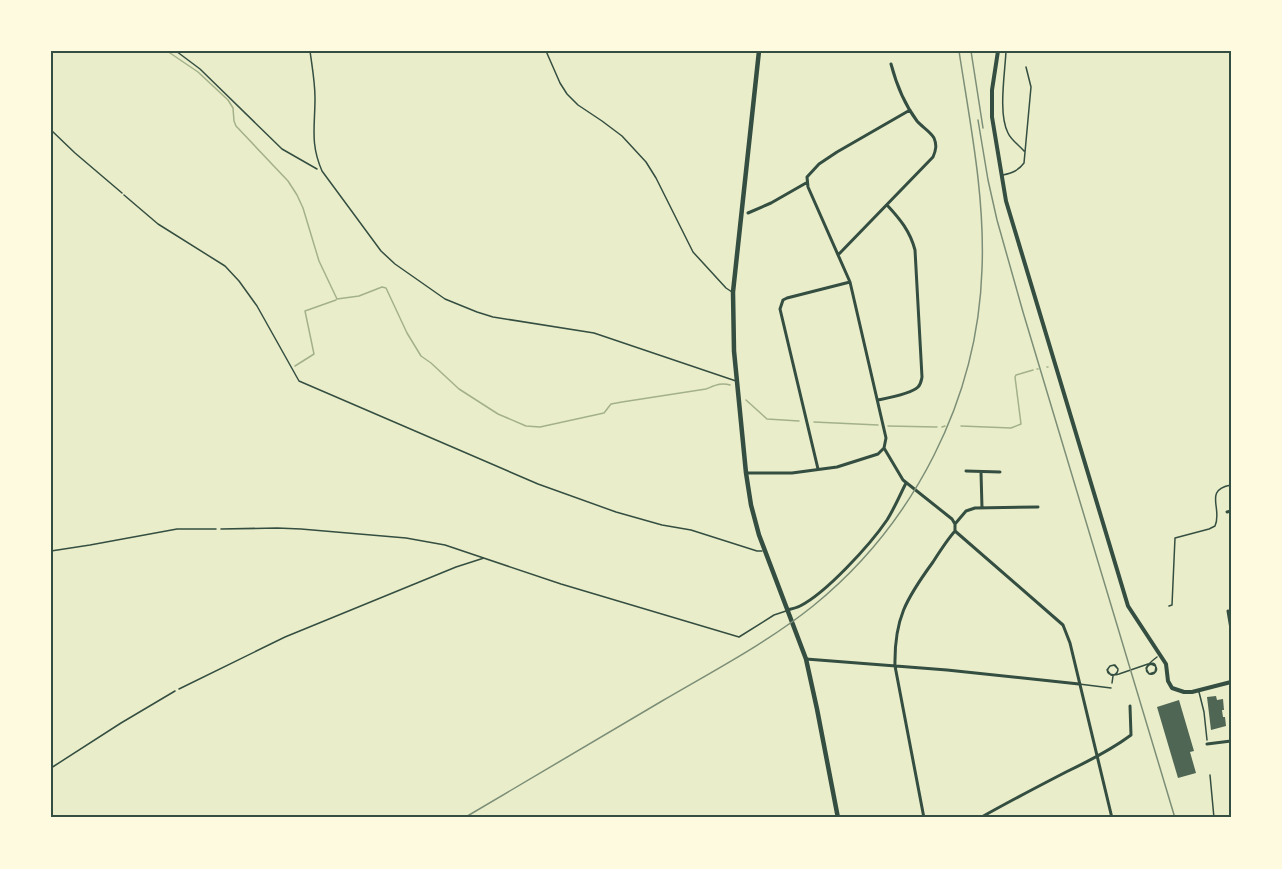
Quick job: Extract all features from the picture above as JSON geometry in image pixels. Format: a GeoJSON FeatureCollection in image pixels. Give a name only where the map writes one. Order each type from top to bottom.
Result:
{"type":"FeatureCollection","features":[{"type":"Feature","properties":{"kind":"main road"},"geometry":{"type":"LineString","coordinates":[[760,51],[733,292],[733,332],[746,473],[753,512],[806,659],[838,818]]}},
{"type":"Feature","properties":{"kind":"street"},"geometry":{"type":"LineString","coordinates":[[998,51],[993,78],[992,117],[1006,201],[1125,599],[1130,611],[1160,654],[1167,668],[1168,681],[1172,688],[1184,692],[1199,691],[1231,682]]}},
{"type":"Feature","properties":{"kind":"street"},"geometry":{"type":"LineString","coordinates":[[838,255],[935,153],[932,134],[924,129],[910,110],[891,64]]}},
{"type":"Feature","properties":{"kind":"street"},"geometry":{"type":"LineString","coordinates":[[746,473],[792,473],[819,470],[859,461],[878,454],[884,448],[886,438],[850,282],[806,183],[808,174],[819,164],[910,110]]}},
{"type":"Feature","properties":{"kind":"street"},"geometry":{"type":"LineString","coordinates":[[748,213],[806,183]]}},
{"type":"Feature","properties":{"kind":"street"},"geometry":{"type":"LineString","coordinates":[[878,400],[912,391],[921,384],[922,377],[915,250],[905,225],[887,205]]}},
{"type":"Feature","properties":{"kind":"street"},"geometry":{"type":"LineString","coordinates":[[819,470],[780,309],[783,300],[787,298],[850,282]]}},
{"type":"Feature","properties":{"kind":"street"},"geometry":{"type":"LineString","coordinates":[[884,448],[906,483],[952,519],[955,524],[955,531],[918,582],[905,605],[896,635],[895,666],[924,818]]}},
{"type":"Feature","properties":{"kind":"street"},"geometry":{"type":"LineString","coordinates":[[966,471],[999,472]]}},
{"type":"Feature","properties":{"kind":"street"},"geometry":{"type":"LineString","coordinates":[[981,472],[982,508]]}},
{"type":"Feature","properties":{"kind":"street"},"geometry":{"type":"LineString","coordinates":[[787,610],[802,605],[821,591],[857,556],[887,519],[906,483]]}},
{"type":"Feature","properties":{"kind":"street"},"geometry":{"type":"LineString","coordinates":[[955,524],[970,509],[1038,507]]}},
{"type":"Feature","properties":{"kind":"street"},"geometry":{"type":"LineString","coordinates":[[955,531],[1063,626],[1070,643],[1112,818]]}},
{"type":"Feature","properties":{"kind":"street"},"geometry":{"type":"LineString","coordinates":[[1228,611],[1231,629]]}},
{"type":"Feature","properties":{"kind":"street"},"geometry":{"type":"LineString","coordinates":[[806,659],[947,670],[1079,684]]}},
{"type":"Feature","properties":{"kind":"street"},"geometry":{"type":"LineString","coordinates":[[980,818],[1098,756],[1131,735],[1130,706]]}},
{"type":"Feature","properties":{"kind":"street"},"geometry":{"type":"LineString","coordinates":[[1207,742],[1231,741]]}},
{"type":"Feature","properties":{"kind":"lane"},"geometry":{"type":"LineString","coordinates":[[310,51],[315,96],[313,129],[315,150],[322,171],[385,255],[403,270],[445,299],[486,315],[594,333],[737,381]]}},
{"type":"Feature","properties":{"kind":"lane"},"geometry":{"type":"LineString","coordinates":[[546,51],[567,94],[578,105],[622,136],[646,162],[693,252],[726,288],[733,292]]}},
{"type":"Feature","properties":{"kind":"lane"},"geometry":{"type":"LineString","coordinates":[[1006,51],[1004,121],[1010,136],[1026,153]]}},
{"type":"Feature","properties":{"kind":"lane"},"geometry":{"type":"LineString","coordinates":[[1001,175],[1012,173],[1024,163],[1031,87],[1026,67]]}},
{"type":"Feature","properties":{"kind":"lane"},"geometry":{"type":"LineString","coordinates":[[124,195],[158,224],[225,266],[257,306],[299,381],[538,484],[616,512],[662,525],[691,530],[757,551],[767,550]]}},
{"type":"Feature","properties":{"kind":"lane"},"geometry":{"type":"LineString","coordinates":[[220,529],[277,528],[406,538],[457,548],[561,584],[740,636],[774,615],[787,610]]}},
{"type":"Feature","properties":{"kind":"lane"},"geometry":{"type":"LineString","coordinates":[[179,689],[285,637],[456,567],[484,558]]}},
{"type":"Feature","properties":{"kind":"lane"},"geometry":{"type":"LineString","coordinates":[[1079,684],[1111,688]]}},
{"type":"Feature","properties":{"kind":"lane"},"geometry":{"type":"LineString","coordinates":[[1199,691],[1207,742]]}},
{"type":"Feature","properties":{"kind":"lane"},"geometry":{"type":"LineString","coordinates":[[1210,775],[1214,818]]}},
{"type":"Feature","properties":{"kind":"path"},"geometry":{"type":"LineString","coordinates":[[176,51],[200,69],[282,149],[322,171]]}},
{"type":"Feature","properties":{"kind":"path"},"geometry":{"type":"LineString","coordinates":[[51,130],[124,195]]}},
{"type":"Feature","properties":{"kind":"path"},"geometry":{"type":"LineString","coordinates":[[1168,606],[1172,605],[1175,538],[1215,526],[1218,518],[1216,494],[1220,488],[1231,484]]}},
{"type":"Feature","properties":{"kind":"path"},"geometry":{"type":"LineString","coordinates":[[51,551],[177,529],[220,529]]}},
{"type":"Feature","properties":{"kind":"path"},"geometry":{"type":"LineString","coordinates":[[1153,664],[1156,668],[1155,673],[1147,671],[1148,665],[1153,664],[1160,654]]}},
{"type":"Feature","properties":{"kind":"path"},"geometry":{"type":"LineString","coordinates":[[1111,688],[1115,674],[1117,668],[1114,665],[1109,667],[1108,673],[1115,674],[1153,664]]}},
{"type":"Feature","properties":{"kind":"path"},"geometry":{"type":"LineString","coordinates":[[51,768],[179,689]]}},
{"type":"Feature","properties":{"kind":"building"},"geometry":{"type":"Polygon","coordinates":[[[1216,696],[1217,700],[1223,699],[1224,710],[1222,710],[1226,726],[1211,730],[1207,697],[1216,696]]]}},
{"type":"Feature","properties":{"kind":"building"},"geometry":{"type":"Polygon","coordinates":[[[1179,700],[1194,751],[1190,752],[1196,773],[1178,778],[1157,707],[1179,700]]]}},
{"type":"Feature","properties":{"kind":"waterway"},"geometry":{"type":"LineString","coordinates":[[167,51],[198,72],[228,100],[233,108],[236,126],[288,181],[303,208],[319,261],[337,299],[359,296],[382,287],[386,288],[407,333],[421,356],[459,389],[498,414],[526,426],[540,427],[604,413],[611,404],[706,389],[721,384],[730,385]]}},
{"type":"Feature","properties":{"kind":"waterway"},"geometry":{"type":"LineString","coordinates":[[295,366],[314,354],[305,311],[336,300]]}},
{"type":"Feature","properties":{"kind":"waterway"},"geometry":{"type":"LineString","coordinates":[[961,426],[1011,428],[1021,424],[1015,377],[1033,370]]}},
{"type":"Feature","properties":{"kind":"waterway"},"geometry":{"type":"LineString","coordinates":[[746,400],[767,419],[799,421]]}},
{"type":"Feature","properties":{"kind":"waterway"},"geometry":{"type":"LineString","coordinates":[[814,422],[878,425]]}},
{"type":"Feature","properties":{"kind":"waterway"},"geometry":{"type":"LineString","coordinates":[[888,426],[937,427]]}},
{"type":"Feature","properties":{"kind":"railway"},"geometry":{"type":"LineString","coordinates":[[464,818],[777,632],[813,606],[849,573],[881,537],[910,498],[934,456],[953,411],[968,365],[978,317],[982,269],[981,214],[976,160],[959,51]]}},
{"type":"Feature","properties":{"kind":"railway"},"geometry":{"type":"LineString","coordinates":[[971,51],[983,128]]}},
{"type":"Feature","properties":{"kind":"railway"},"geometry":{"type":"LineString","coordinates":[[978,120],[997,220],[1175,818]]}}]}
